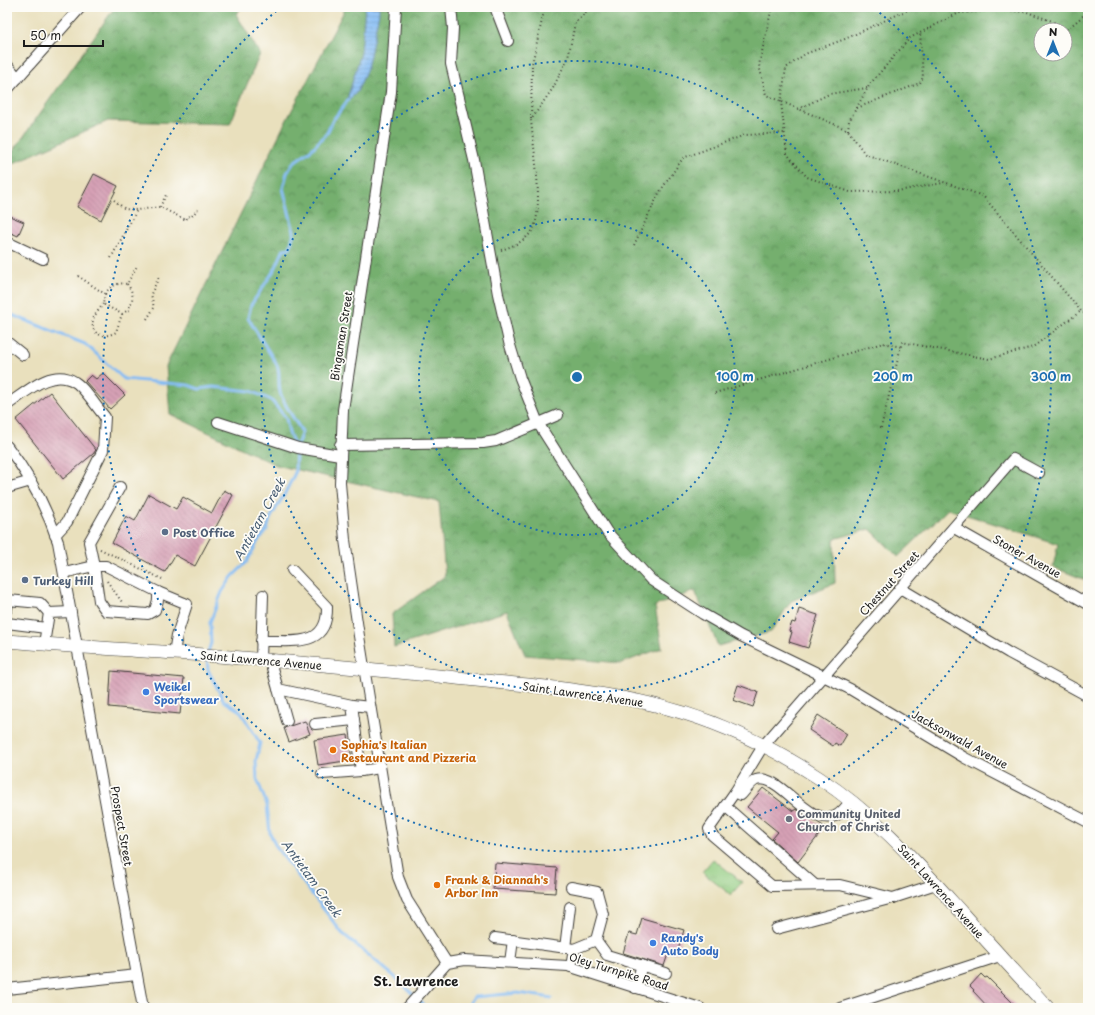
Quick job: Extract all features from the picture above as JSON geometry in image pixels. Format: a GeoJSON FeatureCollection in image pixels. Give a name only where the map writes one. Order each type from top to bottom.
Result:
{"type":"FeatureCollection","features":[{"type":"Feature","properties":{"kind":"main road","name":"Saint Lawrence Avenue"},"geometry":{"type":"LineString","coordinates":[[7,641],[191,654],[365,669],[627,698],[694,716],[735,731],[792,760],[851,801],[892,836],[1048,1008]]}},
{"type":"Feature","properties":{"kind":"street"},"geometry":{"type":"LineString","coordinates":[[7,90],[81,7]]}},
{"type":"Feature","properties":{"kind":"street","name":"Bingaman Street"},"geometry":{"type":"LineString","coordinates":[[396,7],[391,92],[346,380],[340,450],[341,506],[370,707],[396,868],[402,888],[417,919],[447,963]]}},
{"type":"Feature","properties":{"kind":"street","name":"Jacksonwald Avenue"},"geometry":{"type":"LineString","coordinates":[[450,7],[452,28],[451,64],[474,160],[509,342],[520,378],[538,423],[607,532],[651,580],[703,614],[741,636],[800,666],[823,675],[965,758],[1088,822]]}},
{"type":"Feature","properties":{"kind":"street"},"geometry":{"type":"LineString","coordinates":[[495,7],[508,40]]}},
{"type":"Feature","properties":{"kind":"street"},"geometry":{"type":"LineString","coordinates":[[7,65],[18,78]]}},
{"type":"Feature","properties":{"kind":"street"},"geometry":{"type":"LineString","coordinates":[[7,242],[43,259]]}},
{"type":"Feature","properties":{"kind":"street"},"geometry":{"type":"LineString","coordinates":[[7,342],[22,355]]}},
{"type":"Feature","properties":{"kind":"street"},"geometry":{"type":"LineString","coordinates":[[7,405],[42,381],[62,376],[76,382],[105,417],[103,450],[67,522],[55,535]]}},
{"type":"Feature","properties":{"kind":"street"},"geometry":{"type":"LineString","coordinates":[[218,422],[298,448],[340,450],[483,443],[496,441],[558,415]]}},
{"type":"Feature","properties":{"kind":"street","name":"Prospect Street"},"geometry":{"type":"LineString","coordinates":[[7,446],[31,481],[45,507],[55,535],[64,573],[143,1008]]}},
{"type":"Feature","properties":{"kind":"street","name":"Chestnut Street"},"geometry":{"type":"LineString","coordinates":[[815,885],[772,886],[712,835],[709,829],[735,792],[763,746],[823,675],[954,528],[1013,459],[1039,473]]}},
{"type":"Feature","properties":{"kind":"street"},"geometry":{"type":"LineString","coordinates":[[7,488],[31,481]]}},
{"type":"Feature","properties":{"kind":"street"},"geometry":{"type":"LineString","coordinates":[[120,487],[89,542],[99,601],[106,611],[148,614],[155,610],[158,600],[158,592]]}},
{"type":"Feature","properties":{"kind":"street","name":"Stoner Avenue"},"geometry":{"type":"LineString","coordinates":[[954,528],[1088,604]]}},
{"type":"Feature","properties":{"kind":"street"},"geometry":{"type":"LineString","coordinates":[[64,573],[94,566],[106,566],[158,592],[187,604],[177,634],[174,653]]}},
{"type":"Feature","properties":{"kind":"street"},"geometry":{"type":"LineString","coordinates":[[261,641],[305,640],[316,637],[328,621],[328,607],[292,570]]}},
{"type":"Feature","properties":{"kind":"street"},"geometry":{"type":"LineString","coordinates":[[900,588],[1009,653],[1088,696]]}},
{"type":"Feature","properties":{"kind":"street"},"geometry":{"type":"LineString","coordinates":[[263,595],[261,641],[265,661],[278,689],[287,720]]}},
{"type":"Feature","properties":{"kind":"street"},"geometry":{"type":"LineString","coordinates":[[7,608],[8,600],[40,603],[49,614]]}},
{"type":"Feature","properties":{"kind":"street"},"geometry":{"type":"LineString","coordinates":[[49,614],[71,612]]}},
{"type":"Feature","properties":{"kind":"street"},"geometry":{"type":"LineString","coordinates":[[44,644],[49,614]]}},
{"type":"Feature","properties":{"kind":"street"},"geometry":{"type":"LineString","coordinates":[[7,623],[46,628]]}},
{"type":"Feature","properties":{"kind":"street"},"geometry":{"type":"LineString","coordinates":[[278,689],[352,705],[370,707]]}},
{"type":"Feature","properties":{"kind":"street"},"geometry":{"type":"LineString","coordinates":[[352,705],[361,771]]}},
{"type":"Feature","properties":{"kind":"street"},"geometry":{"type":"LineString","coordinates":[[315,724],[354,720]]}},
{"type":"Feature","properties":{"kind":"street"},"geometry":{"type":"LineString","coordinates":[[322,774],[380,768]]}},
{"type":"Feature","properties":{"kind":"street"},"geometry":{"type":"LineString","coordinates":[[735,792],[741,795],[755,781],[762,779],[773,783],[806,809],[819,816],[828,817],[840,813],[851,801]]}},
{"type":"Feature","properties":{"kind":"street"},"geometry":{"type":"LineString","coordinates":[[725,806],[815,885],[840,885],[893,898]]}},
{"type":"Feature","properties":{"kind":"street"},"geometry":{"type":"LineString","coordinates":[[776,929],[893,898],[936,884]]}},
{"type":"Feature","properties":{"kind":"street"},"geometry":{"type":"LineString","coordinates":[[571,888],[596,892],[603,914],[596,940]]}},
{"type":"Feature","properties":{"kind":"street"},"geometry":{"type":"LineString","coordinates":[[570,908],[571,967]]}},
{"type":"Feature","properties":{"kind":"street"},"geometry":{"type":"LineString","coordinates":[[495,938],[570,948],[596,940]]}},
{"type":"Feature","properties":{"kind":"street"},"geometry":{"type":"LineString","coordinates":[[510,962],[513,940]]}},
{"type":"Feature","properties":{"kind":"street"},"geometry":{"type":"LineString","coordinates":[[596,940],[607,955],[666,973]]}},
{"type":"Feature","properties":{"kind":"street"},"geometry":{"type":"LineString","coordinates":[[840,1008],[1000,956]]}},
{"type":"Feature","properties":{"kind":"street","name":"Oley Turnpike Road"},"geometry":{"type":"LineString","coordinates":[[447,963],[465,960],[549,964],[571,967],[700,1008]]}},
{"type":"Feature","properties":{"kind":"street"},"geometry":{"type":"LineString","coordinates":[[409,1005],[447,963]]}},
{"type":"Feature","properties":{"kind":"street"},"geometry":{"type":"LineString","coordinates":[[635,988],[642,965]]}},
{"type":"Feature","properties":{"kind":"street"},"geometry":{"type":"LineString","coordinates":[[7,989],[137,975]]}},
{"type":"Feature","properties":{"kind":"path"},"geometry":{"type":"LineString","coordinates":[[491,253],[520,243],[532,231],[539,202],[531,120],[532,64],[545,7]]}},
{"type":"Feature","properties":{"kind":"path"},"geometry":{"type":"LineString","coordinates":[[531,120],[553,88],[568,58],[574,23],[591,7]]}},
{"type":"Feature","properties":{"kind":"path"},"geometry":{"type":"LineString","coordinates":[[772,7],[759,65],[766,95],[848,130],[865,154],[983,196],[1081,311],[1088,316]]}},
{"type":"Feature","properties":{"kind":"path"},"geometry":{"type":"LineString","coordinates":[[914,7],[846,39],[805,54],[786,68],[781,102],[787,154],[807,177],[850,192],[896,191],[945,183]]}},
{"type":"Feature","properties":{"kind":"path"},"geometry":{"type":"LineString","coordinates":[[848,130],[849,121],[868,88],[910,38],[959,13],[1002,10],[1027,12],[1052,21],[1066,30],[1083,16],[1088,15]]}},
{"type":"Feature","properties":{"kind":"path"},"geometry":{"type":"LineString","coordinates":[[856,108],[920,83],[923,76],[920,32]]}},
{"type":"Feature","properties":{"kind":"path"},"geometry":{"type":"LineString","coordinates":[[798,109],[829,94],[868,88]]}},
{"type":"Feature","properties":{"kind":"path"},"geometry":{"type":"LineString","coordinates":[[634,245],[659,192],[683,158],[745,135],[784,133]]}},
{"type":"Feature","properties":{"kind":"path"},"geometry":{"type":"LineString","coordinates":[[160,207],[166,192]]}},
{"type":"Feature","properties":{"kind":"path"},"geometry":{"type":"LineString","coordinates":[[114,200],[125,208],[137,210],[160,207],[186,220],[188,216],[191,217],[195,214],[198,209]]}},
{"type":"Feature","properties":{"kind":"path"},"geometry":{"type":"LineString","coordinates":[[111,258],[137,210]]}},
{"type":"Feature","properties":{"kind":"path"},"geometry":{"type":"LineString","coordinates":[[128,284],[137,266]]}},
{"type":"Feature","properties":{"kind":"path"},"geometry":{"type":"LineString","coordinates":[[78,276],[105,294]]}},
{"type":"Feature","properties":{"kind":"path"},"geometry":{"type":"LineString","coordinates":[[148,319],[154,308],[151,294],[159,277]]}},
{"type":"Feature","properties":{"kind":"path"},"geometry":{"type":"LineString","coordinates":[[122,283],[128,284],[133,292],[133,298],[128,310],[122,314],[116,332],[109,336],[101,336],[96,332],[93,326],[93,319],[103,304],[105,294],[114,285],[122,283]]}},
{"type":"Feature","properties":{"kind":"path"},"geometry":{"type":"LineString","coordinates":[[103,304],[122,314]]}},
{"type":"Feature","properties":{"kind":"path"},"geometry":{"type":"LineString","coordinates":[[128,310],[132,312]]}},
{"type":"Feature","properties":{"kind":"path"},"geometry":{"type":"LineString","coordinates":[[882,428],[902,342],[989,359],[1033,347],[1081,311]]}},
{"type":"Feature","properties":{"kind":"path"},"geometry":{"type":"LineString","coordinates":[[715,393],[882,343],[900,347]]}},
{"type":"Feature","properties":{"kind":"green space"},"geometry":{"type":"Polygon","coordinates":[[[115,7],[243,7],[236,14],[260,54],[230,124],[108,121],[7,166],[7,160],[115,7]]]}},
{"type":"Feature","properties":{"kind":"green space"},"geometry":{"type":"Polygon","coordinates":[[[343,7],[1088,7],[1088,581],[1053,567],[1058,544],[948,509],[898,557],[870,529],[834,539],[835,583],[791,601],[771,632],[718,646],[695,591],[655,606],[662,648],[622,663],[525,655],[507,611],[394,647],[392,614],[445,576],[439,502],[276,465],[170,414],[166,366],[283,127],[343,13],[343,7]]]}},
{"type":"Feature","properties":{"kind":"green space"},"geometry":{"type":"Polygon","coordinates":[[[713,859],[742,882],[731,895],[702,872],[713,859]]]}},
{"type":"Feature","properties":{"kind":"water"},"geometry":{"type":"Polygon","coordinates":[[[365,7],[379,7],[379,13],[367,69],[357,92],[346,103],[361,53],[365,7]]]}},
{"type":"Feature","properties":{"kind":"building"},"geometry":{"type":"Polygon","coordinates":[[[94,174],[118,186],[101,220],[77,207],[94,174]]]}},
{"type":"Feature","properties":{"kind":"building"},"geometry":{"type":"Polygon","coordinates":[[[7,215],[24,222],[18,236],[7,231],[7,215]]]}},
{"type":"Feature","properties":{"kind":"building"},"geometry":{"type":"Polygon","coordinates":[[[103,373],[125,395],[110,409],[85,381],[91,375],[96,379],[103,373]]]}},
{"type":"Feature","properties":{"kind":"building"},"geometry":{"type":"Polygon","coordinates":[[[50,392],[96,450],[63,479],[16,420],[50,392]]]}},
{"type":"Feature","properties":{"kind":"building","name":"Post Office"},"geometry":{"type":"Polygon","coordinates":[[[224,490],[233,495],[195,566],[175,555],[165,572],[112,543],[126,516],[135,521],[149,494],[176,509],[183,497],[212,513],[224,490]]]}},
{"type":"Feature","properties":{"kind":"building"},"geometry":{"type":"Polygon","coordinates":[[[799,609],[818,615],[808,648],[789,642],[792,632],[789,631],[792,622],[795,623],[799,609]]]}},
{"type":"Feature","properties":{"kind":"building","name":"Weikel Sportswear"},"geometry":{"type":"Polygon","coordinates":[[[111,671],[184,678],[180,714],[109,707],[111,671]]]}},
{"type":"Feature","properties":{"kind":"building"},"geometry":{"type":"Polygon","coordinates":[[[738,685],[758,692],[753,707],[733,700],[738,685]]]}},
{"type":"Feature","properties":{"kind":"building"},"geometry":{"type":"Polygon","coordinates":[[[818,715],[847,734],[840,746],[835,743],[833,746],[809,730],[818,715]]]}},
{"type":"Feature","properties":{"kind":"building"},"geometry":{"type":"Polygon","coordinates":[[[305,721],[310,734],[289,742],[284,728],[305,721]]]}},
{"type":"Feature","properties":{"kind":"building","name":"Sophia's Italian Restaurant and Pizzeria"},"geometry":{"type":"Polygon","coordinates":[[[348,735],[352,760],[318,765],[314,740],[348,735]]]}},
{"type":"Feature","properties":{"kind":"building","name":"Community United Church of Christ"},"geometry":{"type":"Polygon","coordinates":[[[763,788],[793,811],[796,809],[825,827],[798,862],[772,839],[778,832],[747,807],[763,788]]]}},
{"type":"Feature","properties":{"kind":"building"},"geometry":{"type":"Polygon","coordinates":[[[495,863],[557,868],[555,893],[493,889],[495,863]]]}},
{"type":"Feature","properties":{"kind":"building","name":"Randy's Auto Body"},"geometry":{"type":"Polygon","coordinates":[[[642,918],[684,930],[677,953],[669,951],[664,966],[623,953],[629,933],[637,935],[642,918]]]}},
{"type":"Feature","properties":{"kind":"building"},"geometry":{"type":"Polygon","coordinates":[[[981,974],[985,978],[987,977],[1018,1008],[989,1008],[970,986],[981,974]]]}},
{"type":"Feature","properties":{"kind":"waterway","name":"Antietam Creek"},"geometry":{"type":"LineString","coordinates":[[208,652],[211,643],[210,622],[222,592],[232,577],[247,562],[258,541],[267,530],[270,519],[295,473],[296,448],[302,432],[281,395],[277,365],[248,318],[251,305],[275,269],[284,249],[290,248],[294,232],[283,188],[287,173],[294,162],[312,149],[327,133],[333,120],[348,100]]}},
{"type":"Feature","properties":{"kind":"waterway"},"geometry":{"type":"LineString","coordinates":[[7,313],[85,344],[124,379],[188,385],[199,389],[213,387],[251,391],[271,400],[286,418],[289,433],[294,444]]}},
{"type":"Feature","properties":{"kind":"waterway","name":"Antietam Creek"},"geometry":{"type":"LineString","coordinates":[[207,659],[208,670],[224,701],[240,711],[260,743],[256,761],[257,779],[267,805],[270,833],[276,847],[342,933],[396,978],[427,1008]]}},
{"type":"Feature","properties":{"kind":"waterway"},"geometry":{"type":"LineString","coordinates":[[466,1008],[474,997],[518,993],[552,998]]}},
{"type":"Feature","properties":{"kind":"place","name":"Post Office"},"geometry":{"type":"Point","coordinates":[165,532]}},
{"type":"Feature","properties":{"kind":"place","name":"Turkey Hill"},"geometry":{"type":"Point","coordinates":[25,580]}},
{"type":"Feature","properties":{"kind":"place","name":"Weikel Sportswear"},"geometry":{"type":"Point","coordinates":[146,692]}},
{"type":"Feature","properties":{"kind":"place","name":"Sophia's Italian Restaurant and Pizzeria"},"geometry":{"type":"Point","coordinates":[333,750]}},
{"type":"Feature","properties":{"kind":"place","name":"Community United Church of Christ"},"geometry":{"type":"Point","coordinates":[789,819]}},
{"type":"Feature","properties":{"kind":"place","name":"Frank & Diannah's Arbor Inn"},"geometry":{"type":"Point","coordinates":[437,885]}},
{"type":"Feature","properties":{"kind":"place","name":"Randy's Auto Body"},"geometry":{"type":"Point","coordinates":[653,943]}},
{"type":"Feature","properties":{"kind":"district","name":"St. Lawrence"},"geometry":{"type":"Point","coordinates":[416,980]}}]}
